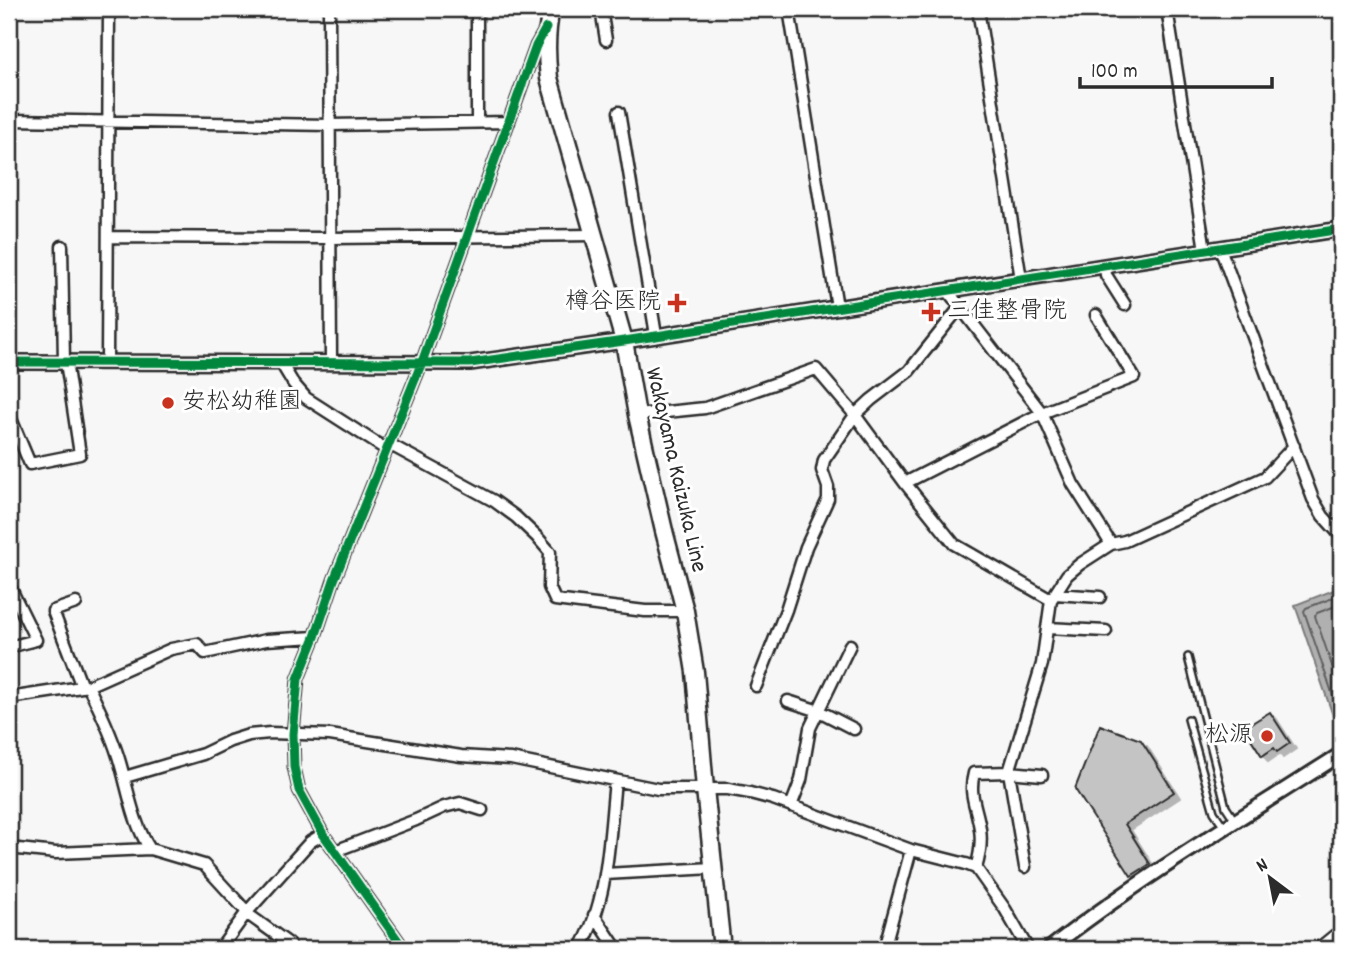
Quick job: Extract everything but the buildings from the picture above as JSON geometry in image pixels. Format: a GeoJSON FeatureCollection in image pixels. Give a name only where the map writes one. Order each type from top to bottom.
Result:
{"type":"FeatureCollection","features":[{"type":"Feature","properties":{"kind":"main road","name":"Wakayama Kaizuka Line"},"geometry":{"type":"LineString","coordinates":[[551,9],[547,28],[549,78],[624,341],[637,415],[685,611],[695,672],[722,949]]}},
{"type":"Feature","properties":{"kind":"street"},"geometry":{"type":"LineString","coordinates":[[107,363],[109,9]]}},
{"type":"Feature","properties":{"kind":"street"},"geometry":{"type":"LineString","coordinates":[[329,9],[331,363]]}},
{"type":"Feature","properties":{"kind":"street"},"geometry":{"type":"LineString","coordinates":[[477,9],[477,122]]}},
{"type":"Feature","properties":{"kind":"street"},"geometry":{"type":"LineString","coordinates":[[601,9],[606,40]]}},
{"type":"Feature","properties":{"kind":"street"},"geometry":{"type":"LineString","coordinates":[[789,9],[837,307]]}},
{"type":"Feature","properties":{"kind":"street"},"geometry":{"type":"LineString","coordinates":[[978,9],[1021,279]]}},
{"type":"Feature","properties":{"kind":"street"},"geometry":{"type":"LineString","coordinates":[[1167,9],[1205,250]]}},
{"type":"Feature","properties":{"kind":"street"},"geometry":{"type":"LineString","coordinates":[[404,949],[323,834],[299,790],[294,767],[293,734],[299,679],[334,580],[422,362],[536,46],[547,28]]}},
{"type":"Feature","properties":{"kind":"street"},"geometry":{"type":"LineString","coordinates":[[618,112],[656,335]]}},
{"type":"Feature","properties":{"kind":"street"},"geometry":{"type":"LineString","coordinates":[[9,120],[330,125],[509,122]]}},
{"type":"Feature","properties":{"kind":"street"},"geometry":{"type":"LineString","coordinates":[[9,362],[470,363],[1341,229]]}},
{"type":"Feature","properties":{"kind":"street"},"geometry":{"type":"LineString","coordinates":[[108,237],[593,235]]}},
{"type":"Feature","properties":{"kind":"street"},"geometry":{"type":"LineString","coordinates":[[9,414],[30,464],[80,454],[65,362],[62,246]]}},
{"type":"Feature","properties":{"kind":"street"},"geometry":{"type":"LineString","coordinates":[[1220,248],[1313,499],[1323,516],[1341,536]]}},
{"type":"Feature","properties":{"kind":"street"},"geometry":{"type":"LineString","coordinates":[[1105,266],[1106,275],[1125,305]]}},
{"type":"Feature","properties":{"kind":"street"},"geometry":{"type":"LineString","coordinates":[[947,290],[1042,413],[1073,484],[1111,544]]}},
{"type":"Feature","properties":{"kind":"street"},"geometry":{"type":"LineString","coordinates":[[756,686],[786,610],[806,547],[828,499],[828,487],[822,470],[824,460],[855,415],[909,371],[961,306]]}},
{"type":"Feature","properties":{"kind":"street"},"geometry":{"type":"LineString","coordinates":[[905,483],[1042,413],[1134,377],[1096,315]]}},
{"type":"Feature","properties":{"kind":"street"},"geometry":{"type":"LineString","coordinates":[[281,363],[306,398],[388,447],[494,501],[523,523],[550,552],[549,587],[555,600],[645,611],[685,611]]}},
{"type":"Feature","properties":{"kind":"street"},"geometry":{"type":"LineString","coordinates":[[637,415],[705,408],[816,369],[855,415],[954,544],[1053,597],[1100,597]]}},
{"type":"Feature","properties":{"kind":"street"},"geometry":{"type":"LineString","coordinates":[[1025,867],[1009,772],[1042,664],[1053,597],[1067,575],[1111,544],[1125,541],[1265,477],[1294,446]]}},
{"type":"Feature","properties":{"kind":"street"},"geometry":{"type":"LineString","coordinates":[[9,589],[36,640],[9,647]]}},
{"type":"Feature","properties":{"kind":"street"},"geometry":{"type":"LineString","coordinates":[[76,603],[53,611],[85,687],[108,725],[134,815],[150,849]]}},
{"type":"Feature","properties":{"kind":"street"},"geometry":{"type":"LineString","coordinates":[[1047,628],[1106,631]]}},
{"type":"Feature","properties":{"kind":"street"},"geometry":{"type":"LineString","coordinates":[[9,698],[85,687],[171,649],[197,644],[205,653],[266,640],[315,637]]}},
{"type":"Feature","properties":{"kind":"street"},"geometry":{"type":"LineString","coordinates":[[791,806],[801,780],[810,728],[850,645]]}},
{"type":"Feature","properties":{"kind":"street"},"geometry":{"type":"LineString","coordinates":[[788,701],[818,711],[855,729]]}},
{"type":"Feature","properties":{"kind":"street"},"geometry":{"type":"LineString","coordinates":[[125,777],[203,754],[249,735],[270,733],[330,735],[461,756],[511,759],[658,789],[728,789],[750,793],[911,850],[976,868],[1005,909],[1028,949]]}},
{"type":"Feature","properties":{"kind":"street"},"geometry":{"type":"LineString","coordinates":[[1049,949],[1149,877],[1341,754]]}},
{"type":"Feature","properties":{"kind":"street"},"geometry":{"type":"LineString","coordinates":[[976,868],[981,850],[980,828],[971,785],[974,773],[1042,775]]}},
{"type":"Feature","properties":{"kind":"street"},"geometry":{"type":"LineString","coordinates":[[580,949],[587,938],[603,891],[615,781]]}},
{"type":"Feature","properties":{"kind":"street"},"geometry":{"type":"LineString","coordinates":[[335,851],[444,807],[460,803],[482,810]]}},
{"type":"Feature","properties":{"kind":"street"},"geometry":{"type":"LineString","coordinates":[[220,949],[247,912],[310,842],[323,834]]}},
{"type":"Feature","properties":{"kind":"street"},"geometry":{"type":"LineString","coordinates":[[9,848],[56,853],[150,849],[204,865],[247,912],[292,949]]}},
{"type":"Feature","properties":{"kind":"street"},"geometry":{"type":"LineString","coordinates":[[884,949],[911,850]]}},
{"type":"Feature","properties":{"kind":"street"},"geometry":{"type":"LineString","coordinates":[[604,874],[713,868]]}},
{"type":"Feature","properties":{"kind":"street"},"geometry":{"type":"LineString","coordinates":[[594,915],[617,949]]}},
{"type":"Feature","properties":{"kind":"street"},"geometry":{"type":"LineString","coordinates":[[1318,949],[1341,933]]}},
{"type":"Feature","properties":{"kind":"lane"},"geometry":{"type":"LineString","coordinates":[[1188,657],[1230,825]]}},
{"type":"Feature","properties":{"kind":"lane"},"geometry":{"type":"LineString","coordinates":[[1188,719],[1214,812],[1230,825]]}},
{"type":"Feature","properties":{"kind":"water"},"geometry":{"type":"Polygon","coordinates":[[[1341,588],[1341,739],[1295,605],[1341,588]]]}},
{"type":"Feature","properties":{"kind":"cycle path"},"geometry":{"type":"LineString","coordinates":[[404,949],[323,834],[299,790],[294,767],[293,734],[298,679],[334,580],[422,362],[536,46],[546,28]]}},
{"type":"Feature","properties":{"kind":"cycle path"},"geometry":{"type":"LineString","coordinates":[[9,362],[470,363],[1341,229]]}},
{"type":"Feature","properties":{"kind":"place","name":"樽谷医院"},"geometry":{"type":"Point","coordinates":[677,303]}},
{"type":"Feature","properties":{"kind":"place","name":"三佳整骨院"},"geometry":{"type":"Point","coordinates":[931,312]}},
{"type":"Feature","properties":{"kind":"place","name":"安松幼稚園"},"geometry":{"type":"Point","coordinates":[168,403]}},
{"type":"Feature","properties":{"kind":"place","name":"松源"},"geometry":{"type":"Point","coordinates":[1267,736]}}]}
